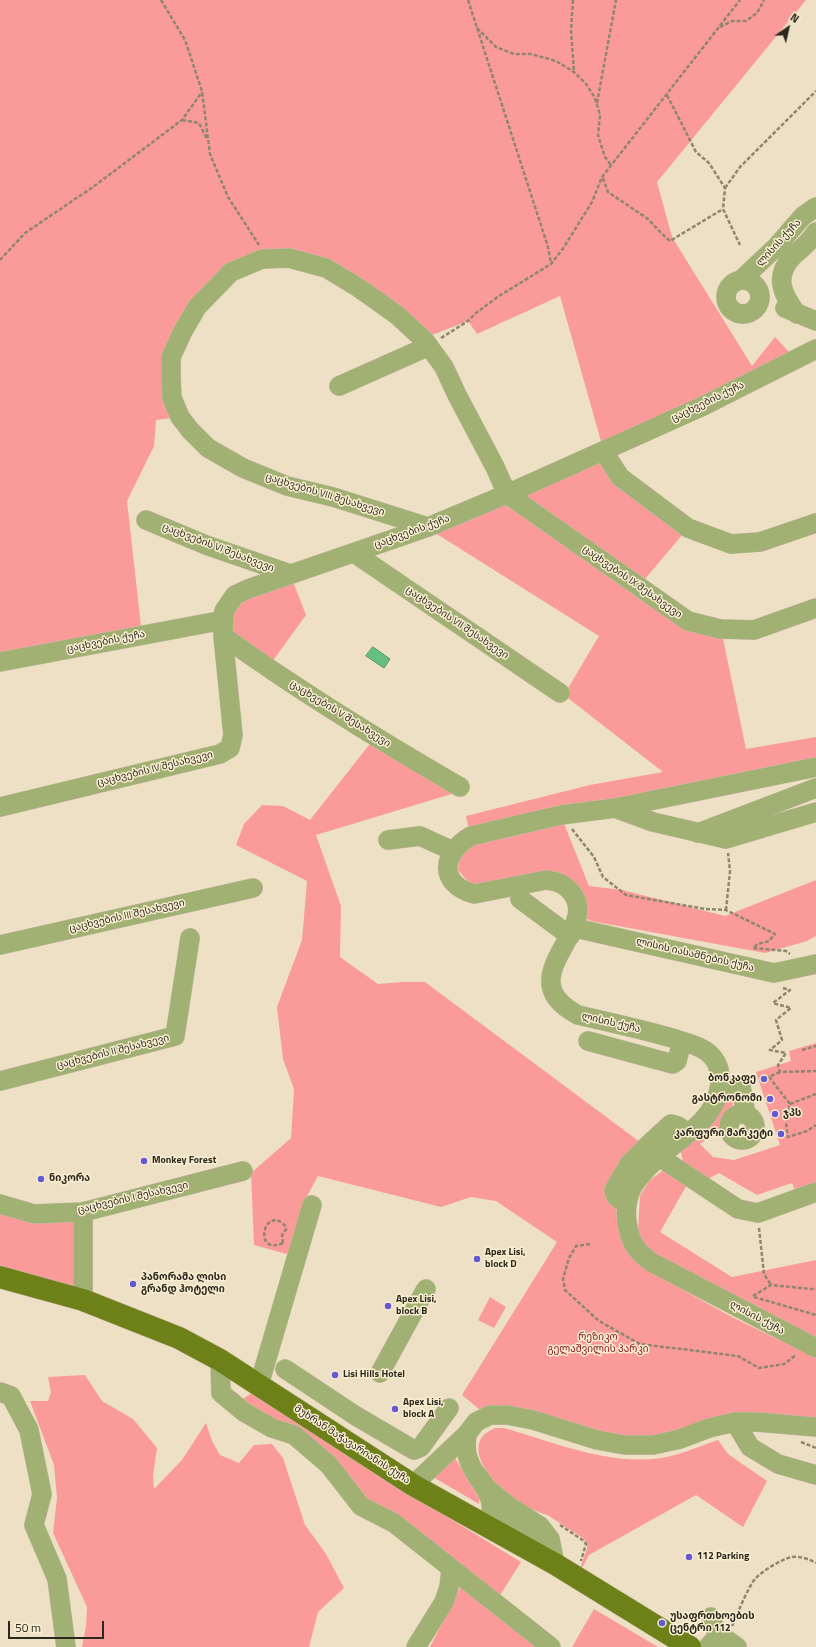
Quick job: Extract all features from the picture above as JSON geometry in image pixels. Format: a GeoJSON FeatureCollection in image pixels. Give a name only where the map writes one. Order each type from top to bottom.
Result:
{"type":"FeatureCollection","features":[{"type":"Feature","properties":{"kind":"main road","name":"მუხრან მაჭავარიანის ქუჩა"},"geometry":{"type":"LineString","coordinates":[[0,1277],[83,1300],[179,1338],[220,1360],[413,1485],[490,1516],[553,1554],[575,1576],[690,1647]]}},
{"type":"Feature","properties":{"kind":"street","name":"ლისის ქუჩა"},"geometry":{"type":"LineString","coordinates":[[742,279],[763,261],[803,216],[816,207]]}},
{"type":"Feature","properties":{"kind":"street","name":"ლისის ქუჩა"},"geometry":{"type":"LineString","coordinates":[[797,314],[787,300],[782,289],[781,279],[789,261],[804,248],[816,232]]}},
{"type":"Feature","properties":{"kind":"street","name":"ცაცხვების VIII შესახვევი"},"geometry":{"type":"LineString","coordinates":[[428,527],[333,498],[287,486],[243,468],[208,448],[190,430],[180,417],[172,398],[171,357],[183,331],[197,307],[231,272],[262,259],[289,258],[326,268],[360,288],[397,315],[429,346],[444,367],[495,467],[507,494]]}},
{"type":"Feature","properties":{"kind":"street"},"geometry":{"type":"LineString","coordinates":[[742,279],[753,283],[757,287],[760,298],[756,308],[746,314],[740,314],[730,308],[725,298],[726,292],[732,283],[742,279]]}},
{"type":"Feature","properties":{"kind":"street"},"geometry":{"type":"LineString","coordinates":[[760,298],[774,302],[797,314],[816,321]]}},
{"type":"Feature","properties":{"kind":"street"},"geometry":{"type":"LineString","coordinates":[[339,386],[429,346]]}},
{"type":"Feature","properties":{"kind":"street","name":"ცაცხვების ქუჩა"},"geometry":{"type":"LineString","coordinates":[[0,662],[224,628],[224,611],[235,596],[248,589],[428,527],[507,494],[604,452],[701,407],[816,349]]}},
{"type":"Feature","properties":{"kind":"street"},"geometry":{"type":"LineString","coordinates":[[604,452],[620,477],[688,528],[731,544],[760,542],[816,523]]}},
{"type":"Feature","properties":{"kind":"street","name":"ცაცხვების IX შესახვევი"},"geometry":{"type":"LineString","coordinates":[[507,494],[688,621],[720,629],[754,630],[816,608]]}},
{"type":"Feature","properties":{"kind":"street","name":"ცაცხვების VI შესახვევი"},"geometry":{"type":"LineString","coordinates":[[146,520],[206,545],[290,574]]}},
{"type":"Feature","properties":{"kind":"street","name":"ცაცხვების VII შესახვევი"},"geometry":{"type":"LineString","coordinates":[[354,553],[560,693]]}},
{"type":"Feature","properties":{"kind":"street","name":"ცაცხვების V შესახვევი"},"geometry":{"type":"LineString","coordinates":[[224,628],[269,669],[374,737],[460,787]]}},
{"type":"Feature","properties":{"kind":"street","name":"ცაცხვების IV შესახვევი"},"geometry":{"type":"LineString","coordinates":[[0,807],[220,754],[230,748],[233,735],[224,628]]}},
{"type":"Feature","properties":{"kind":"street"},"geometry":{"type":"LineString","coordinates":[[388,840],[420,836],[453,851],[461,842],[471,836],[561,815],[615,808],[816,767]]}},
{"type":"Feature","properties":{"kind":"street"},"geometry":{"type":"LineString","coordinates":[[698,833],[816,788]]}},
{"type":"Feature","properties":{"kind":"street"},"geometry":{"type":"LineString","coordinates":[[615,808],[652,822],[726,839],[816,812]]}},
{"type":"Feature","properties":{"kind":"street","name":"ლისის ქუჩა"},"geometry":{"type":"LineString","coordinates":[[453,851],[448,861],[448,873],[454,884],[463,891],[474,894],[546,880],[557,881],[566,886],[573,894],[578,907],[572,932],[554,962],[552,977],[552,990],[559,1001],[567,1009],[578,1015],[648,1031],[682,1041],[706,1051],[714,1058],[719,1069],[721,1081],[713,1105],[701,1122],[658,1156],[637,1179],[630,1191],[626,1215],[631,1241],[639,1253],[651,1262],[813,1347]]}},
{"type":"Feature","properties":{"kind":"street","name":"ცაცხვების III შესახვევი"},"geometry":{"type":"LineString","coordinates":[[0,945],[253,888]]}},
{"type":"Feature","properties":{"kind":"street"},"geometry":{"type":"LineString","coordinates":[[520,899],[572,932]]}},
{"type":"Feature","properties":{"kind":"street","name":"ლისის იასამნების ქუჩა"},"geometry":{"type":"LineString","coordinates":[[572,932],[774,973],[812,965]]}},
{"type":"Feature","properties":{"kind":"street","name":"ცაცხვების II შესახვევი"},"geometry":{"type":"LineString","coordinates":[[0,1081],[175,1036],[190,938]]}},
{"type":"Feature","properties":{"kind":"street"},"geometry":{"type":"LineString","coordinates":[[588,1041],[673,1064],[677,1061],[682,1041]]}},
{"type":"Feature","properties":{"kind":"street"},"geometry":{"type":"LineString","coordinates":[[720,1087],[741,1087],[746,1114]]}},
{"type":"Feature","properties":{"kind":"street"},"geometry":{"type":"LineString","coordinates":[[627,1204],[616,1197],[614,1190],[628,1164],[648,1144],[672,1124],[678,1126],[687,1133]]}},
{"type":"Feature","properties":{"kind":"street"},"geometry":{"type":"LineString","coordinates":[[658,1156],[738,1209],[758,1213],[816,1192]]}},
{"type":"Feature","properties":{"kind":"street","name":"ცაცხვების I შესახვევი"},"geometry":{"type":"LineString","coordinates":[[0,1204],[34,1214],[83,1212],[243,1171]]}},
{"type":"Feature","properties":{"kind":"street"},"geometry":{"type":"LineString","coordinates":[[259,1385],[312,1205]]}},
{"type":"Feature","properties":{"kind":"street"},"geometry":{"type":"LineString","coordinates":[[83,1212],[83,1300]]}},
{"type":"Feature","properties":{"kind":"street"},"geometry":{"type":"LineString","coordinates":[[380,1373],[426,1289]]}},
{"type":"Feature","properties":{"kind":"street"},"geometry":{"type":"LineString","coordinates":[[220,1360],[222,1393],[244,1412],[272,1428],[294,1435],[329,1465],[361,1506],[394,1523],[551,1647]]}},
{"type":"Feature","properties":{"kind":"street"},"geometry":{"type":"LineString","coordinates":[[285,1369],[356,1416],[414,1450],[420,1447],[449,1408]]}},
{"type":"Feature","properties":{"kind":"street"},"geometry":{"type":"LineString","coordinates":[[0,1392],[10,1396],[29,1430],[42,1494],[34,1525],[57,1579],[66,1647]]}},
{"type":"Feature","properties":{"kind":"street"},"geometry":{"type":"LineString","coordinates":[[413,1485],[467,1434],[476,1422],[490,1415],[507,1415],[533,1420],[597,1440],[625,1444],[653,1444],[680,1439],[709,1428],[735,1422],[757,1422],[816,1427]]}},
{"type":"Feature","properties":{"kind":"street"},"geometry":{"type":"LineString","coordinates":[[735,1422],[750,1448],[778,1464],[816,1475]]}},
{"type":"Feature","properties":{"kind":"street"},"geometry":{"type":"LineString","coordinates":[[786,1425],[816,1440]]}},
{"type":"Feature","properties":{"kind":"street"},"geometry":{"type":"LineString","coordinates":[[467,1434],[465,1447],[468,1459],[488,1495],[490,1516]]}},
{"type":"Feature","properties":{"kind":"street"},"geometry":{"type":"LineString","coordinates":[[475,1472],[493,1494],[540,1526],[550,1539],[553,1554]]}},
{"type":"Feature","properties":{"kind":"street"},"geometry":{"type":"LineString","coordinates":[[416,1647],[444,1602],[449,1587],[451,1569]]}},
{"type":"Feature","properties":{"kind":"street"},"geometry":{"type":"LineString","coordinates":[[711,1618],[722,1643]]}},
{"type":"Feature","properties":{"kind":"path"},"geometry":{"type":"LineString","coordinates":[[161,0],[185,40],[202,91],[210,154],[228,197],[255,238]]}},
{"type":"Feature","properties":{"kind":"path"},"geometry":{"type":"LineString","coordinates":[[468,0],[548,247],[551,264]]}},
{"type":"Feature","properties":{"kind":"path"},"geometry":{"type":"LineString","coordinates":[[573,0],[571,30],[574,72]]}},
{"type":"Feature","properties":{"kind":"path"},"geometry":{"type":"LineString","coordinates":[[596,104],[616,0]]}},
{"type":"Feature","properties":{"kind":"path"},"geometry":{"type":"LineString","coordinates":[[429,346],[468,321],[476,313],[499,296],[551,264],[564,248],[592,202],[602,177],[740,0]]}},
{"type":"Feature","properties":{"kind":"path"},"geometry":{"type":"LineString","coordinates":[[719,27],[732,21],[746,21],[757,13],[764,0]]}},
{"type":"Feature","properties":{"kind":"path"},"geometry":{"type":"LineString","coordinates":[[476,28],[496,47],[514,54],[531,54],[556,61],[574,72],[586,84],[600,115],[598,135],[605,157],[612,166]]}},
{"type":"Feature","properties":{"kind":"path"},"geometry":{"type":"LineString","coordinates":[[0,260],[25,233],[93,187],[182,120],[202,91]]}},
{"type":"Feature","properties":{"kind":"path"},"geometry":{"type":"LineString","coordinates":[[740,245],[723,209],[725,188],[740,167],[816,91]]}},
{"type":"Feature","properties":{"kind":"path"},"geometry":{"type":"LineString","coordinates":[[667,95],[696,152],[709,163],[725,188]]}},
{"type":"Feature","properties":{"kind":"path"},"geometry":{"type":"LineString","coordinates":[[182,120],[199,123],[208,140]]}},
{"type":"Feature","properties":{"kind":"path"},"geometry":{"type":"LineString","coordinates":[[602,177],[608,192],[648,219],[670,241],[723,209]]}},
{"type":"Feature","properties":{"kind":"path"},"geometry":{"type":"LineString","coordinates":[[561,815],[594,857],[603,877],[626,894],[704,909],[726,910],[775,934],[769,941],[758,944],[753,948],[786,951],[812,965]]}},
{"type":"Feature","properties":{"kind":"path"},"geometry":{"type":"LineString","coordinates":[[726,910],[730,871],[728,851]]}},
{"type":"Feature","properties":{"kind":"path"},"geometry":{"type":"LineString","coordinates":[[774,973],[779,987],[790,990],[773,1003],[792,1008],[776,1020],[782,1040],[770,1050],[786,1053],[778,1065],[780,1072]]}},
{"type":"Feature","properties":{"kind":"path"},"geometry":{"type":"LineString","coordinates":[[802,1050],[816,1046]]}},
{"type":"Feature","properties":{"kind":"path"},"geometry":{"type":"LineString","coordinates":[[816,1071],[780,1072],[769,1077],[790,1104],[786,1123],[788,1137],[807,1131],[816,1125]]}},
{"type":"Feature","properties":{"kind":"path"},"geometry":{"type":"LineString","coordinates":[[790,1104],[816,1094]]}},
{"type":"Feature","properties":{"kind":"path"},"geometry":{"type":"LineString","coordinates":[[758,1213],[764,1274],[771,1285]]}},
{"type":"Feature","properties":{"kind":"path"},"geometry":{"type":"LineString","coordinates":[[283,1243],[274,1246],[268,1243],[263,1237],[263,1231],[268,1223],[274,1220],[280,1221],[287,1228]]}},
{"type":"Feature","properties":{"kind":"path"},"geometry":{"type":"LineString","coordinates":[[590,1244],[576,1246],[569,1258],[563,1279],[565,1290],[599,1321],[640,1344],[738,1356],[759,1368],[784,1364],[813,1347]]}},
{"type":"Feature","properties":{"kind":"path"},"geometry":{"type":"LineString","coordinates":[[753,1296],[771,1285],[811,1290],[816,1289]]}},
{"type":"Feature","properties":{"kind":"path"},"geometry":{"type":"LineString","coordinates":[[796,1441],[816,1448]]}},
{"type":"Feature","properties":{"kind":"path"},"geometry":{"type":"LineString","coordinates":[[555,1522],[584,1541],[586,1544],[575,1576]]}},
{"type":"Feature","properties":{"kind":"path"},"geometry":{"type":"LineString","coordinates":[[722,1643],[755,1579],[773,1565],[792,1557],[808,1559],[816,1563]]}},
{"type":"Feature","properties":{"kind":"green space"},"geometry":{"type":"Polygon","coordinates":[[[0,0],[806,0],[657,182],[672,237],[752,366],[775,337],[791,354],[604,452],[560,296],[477,334],[468,321],[427,337],[359,288],[289,258],[231,272],[171,357],[180,417],[156,420],[154,446],[127,501],[142,635],[0,662],[0,0]]]}},
{"type":"Feature","properties":{"kind":"green space"},"geometry":{"type":"Polygon","coordinates":[[[604,452],[688,528],[639,586],[507,494],[604,452]]]}},
{"type":"Feature","properties":{"kind":"green space"},"geometry":{"type":"Polygon","coordinates":[[[509,500],[722,634],[746,749],[816,737],[816,761],[469,830],[466,816],[590,785],[663,772],[564,695],[599,636],[432,531],[509,500]]]}},
{"type":"Feature","properties":{"kind":"green space"},"geometry":{"type":"Polygon","coordinates":[[[290,574],[306,615],[269,666],[223,636],[224,611],[290,574]]]}},
{"type":"Feature","properties":{"kind":"green space","name":"რეზიკო გელაშვილის პარკი"},"geometry":{"type":"Polygon","coordinates":[[[373,740],[455,793],[316,835],[341,906],[340,957],[378,984],[425,982],[652,1151],[622,1193],[616,1210],[627,1248],[649,1271],[730,1316],[816,1358],[816,1419],[656,1440],[627,1441],[512,1409],[479,1409],[462,1395],[557,1242],[496,1201],[471,1197],[441,1207],[318,1176],[305,1200],[290,1255],[254,1245],[251,1173],[291,1138],[294,1089],[283,1059],[277,1007],[302,940],[307,881],[236,845],[244,824],[262,805],[283,806],[310,820],[373,740]]]}},
{"type":"Feature","properties":{"kind":"green space"},"geometry":{"type":"Polygon","coordinates":[[[563,821],[589,886],[622,890],[725,916],[816,880],[816,936],[807,941],[765,953],[591,921],[583,917],[570,883],[471,885],[458,870],[459,860],[469,844],[563,821]]]}},
{"type":"Feature","properties":{"kind":"green space"},"geometry":{"type":"Polygon","coordinates":[[[816,1043],[816,1186],[796,1193],[792,1183],[757,1195],[719,1173],[706,1180],[684,1165],[680,1149],[728,1090],[736,1095],[731,1110],[716,1132],[700,1144],[713,1157],[734,1160],[780,1145],[756,1072],[791,1061],[789,1051],[816,1043]]]}},
{"type":"Feature","properties":{"kind":"green space"},"geometry":{"type":"Polygon","coordinates":[[[666,1168],[688,1183],[660,1232],[732,1277],[816,1260],[816,1342],[643,1248],[638,1229],[640,1196],[649,1181],[666,1168]]]}},
{"type":"Feature","properties":{"kind":"green space"},"geometry":{"type":"Polygon","coordinates":[[[0,1204],[83,1212],[83,1300],[0,1278],[0,1204]]]}},
{"type":"Feature","properties":{"kind":"green space"},"geometry":{"type":"Polygon","coordinates":[[[490,1297],[506,1307],[494,1328],[478,1320],[490,1297]]]}},
{"type":"Feature","properties":{"kind":"green space"},"geometry":{"type":"Polygon","coordinates":[[[85,1375],[102,1401],[133,1419],[157,1448],[153,1476],[154,1489],[182,1460],[206,1423],[212,1441],[220,1455],[239,1463],[254,1445],[272,1444],[283,1458],[305,1525],[326,1554],[344,1588],[318,1612],[309,1647],[82,1647],[86,1626],[87,1607],[53,1533],[57,1498],[54,1465],[30,1401],[48,1401],[51,1392],[48,1377],[85,1375]]]}},
{"type":"Feature","properties":{"kind":"green space"},"geometry":{"type":"Polygon","coordinates":[[[253,1392],[410,1494],[521,1562],[497,1600],[364,1502],[253,1410],[243,1399],[253,1392]]]}},
{"type":"Feature","properties":{"kind":"green space"},"geometry":{"type":"Polygon","coordinates":[[[495,1428],[504,1428],[596,1455],[615,1458],[662,1458],[718,1440],[728,1454],[767,1481],[743,1527],[696,1495],[589,1555],[581,1570],[580,1568],[587,1549],[587,1543],[583,1538],[549,1516],[527,1507],[513,1498],[497,1483],[483,1465],[479,1455],[479,1446],[482,1437],[495,1428]]]}},
{"type":"Feature","properties":{"kind":"green space"},"geometry":{"type":"Polygon","coordinates":[[[455,1458],[479,1498],[479,1504],[433,1477],[455,1458]]]}},
{"type":"Feature","properties":{"kind":"green space"},"geometry":{"type":"Polygon","coordinates":[[[462,1584],[541,1647],[430,1647],[462,1584]]]}},
{"type":"Feature","properties":{"kind":"green space"},"geometry":{"type":"Polygon","coordinates":[[[594,1609],[658,1647],[572,1647],[594,1609]]]}},
{"type":"Feature","properties":{"kind":"shaded area"},"geometry":{"type":"Polygon","coordinates":[[[373,647],[390,659],[384,668],[366,656],[373,647]]]}},
{"type":"Feature","properties":{"kind":"place","name":"ბონკაფე"},"geometry":{"type":"Point","coordinates":[764,1079]}},
{"type":"Feature","properties":{"kind":"place","name":"გასტრონომი"},"geometry":{"type":"Point","coordinates":[770,1099]}},
{"type":"Feature","properties":{"kind":"place","name":"ჯპს"},"geometry":{"type":"Point","coordinates":[775,1114]}},
{"type":"Feature","properties":{"kind":"place","name":"კარფური მარკეტი"},"geometry":{"type":"Point","coordinates":[781,1134]}},
{"type":"Feature","properties":{"kind":"place","name":"Monkey Forest"},"geometry":{"type":"Point","coordinates":[144,1161]}},
{"type":"Feature","properties":{"kind":"place","name":"ნიკორა"},"geometry":{"type":"Point","coordinates":[41,1179]}},
{"type":"Feature","properties":{"kind":"place","name":"Apex Lisi, block D"},"geometry":{"type":"Point","coordinates":[477,1259]}},
{"type":"Feature","properties":{"kind":"place","name":"პანორამა ლისი გრანდ ჰოტელი"},"geometry":{"type":"Point","coordinates":[133,1284]}},
{"type":"Feature","properties":{"kind":"place","name":"Apex Lisi, block B"},"geometry":{"type":"Point","coordinates":[388,1306]}},
{"type":"Feature","properties":{"kind":"place","name":"Lisi Hills Hotel"},"geometry":{"type":"Point","coordinates":[335,1375]}},
{"type":"Feature","properties":{"kind":"place","name":"Apex Lisi, block A"},"geometry":{"type":"Point","coordinates":[395,1409]}},
{"type":"Feature","properties":{"kind":"place","name":"112 Parking"},"geometry":{"type":"Point","coordinates":[689,1557]}},
{"type":"Feature","properties":{"kind":"place","name":"უსაფრთხოების ცენტრი 112"},"geometry":{"type":"Point","coordinates":[662,1623]}}]}
